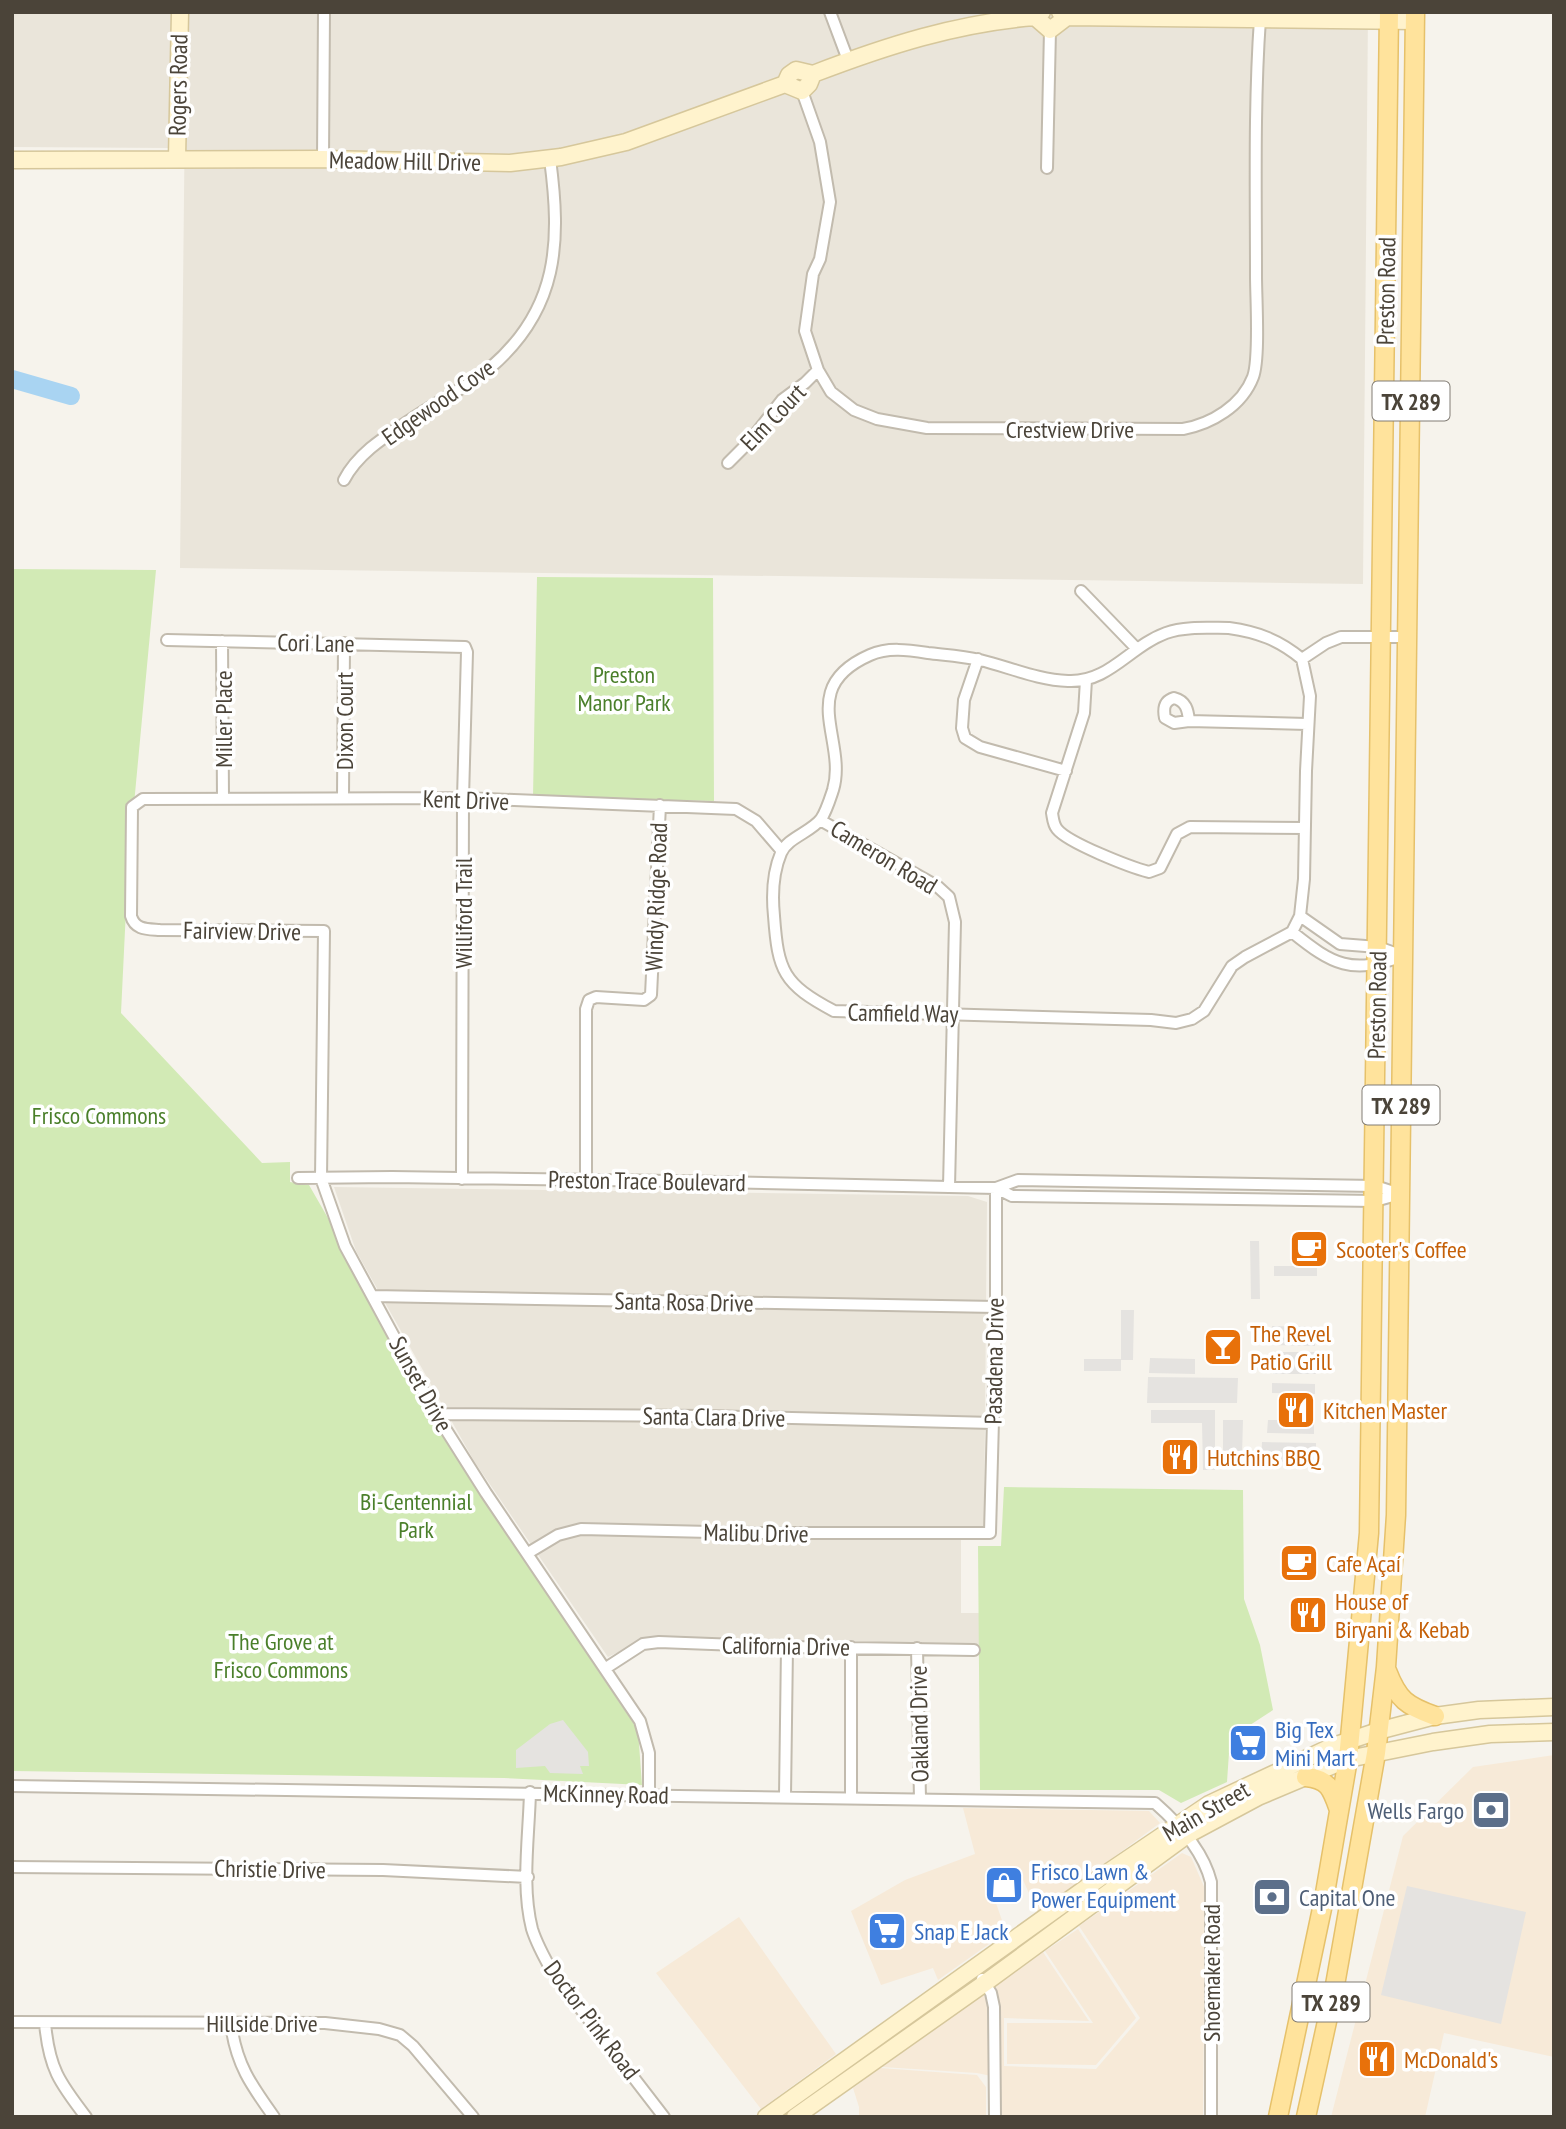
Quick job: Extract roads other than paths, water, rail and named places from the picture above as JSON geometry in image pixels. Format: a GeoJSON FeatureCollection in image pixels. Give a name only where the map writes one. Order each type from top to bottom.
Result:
{"type":"FeatureCollection","features":[{"type":"Feature","properties":{"kind":"main road","name":"Rogers Road"},"geometry":{"type":"LineString","coordinates":[[177,158],[180,12]]}},
{"type":"Feature","properties":{"kind":"main road","name":"Meadow Hill Drive"},"geometry":{"type":"LineString","coordinates":[[12,160],[177,158],[499,163],[550,159],[626,142],[785,84],[789,75],[796,70],[813,74],[928,34],[1038,15],[1050,30]]}},
{"type":"Feature","properties":{"kind":"main road"},"geometry":{"type":"LineString","coordinates":[[1050,30],[1063,15],[1260,19],[1415,16]]}},
{"type":"Feature","properties":{"kind":"main road","name":"Preston Road"},"geometry":{"type":"LineString","coordinates":[[1306,2117],[1335,1985],[1376,1753],[1386,1667],[1396,1515],[1415,16]]}},
{"type":"Feature","properties":{"kind":"main road","name":"Preston Road"},"geometry":{"type":"LineString","coordinates":[[1278,2117],[1324,1899],[1348,1759],[1369,1533],[1389,17]]}},
{"type":"Feature","properties":{"kind":"main road"},"geometry":{"type":"LineString","coordinates":[[785,84],[802,91],[813,74]]}},
{"type":"Feature","properties":{"kind":"main road"},"geometry":{"type":"LineString","coordinates":[[1371,1415],[1398,1415]]}},
{"type":"Feature","properties":{"kind":"main road"},"geometry":{"type":"LineString","coordinates":[[1386,1667],[1401,1699],[1414,1708],[1435,1716]]}},
{"type":"Feature","properties":{"kind":"main road","name":"Main Street"},"geometry":{"type":"LineString","coordinates":[[795,2117],[985,1983],[1183,1829],[1209,1804],[1351,1739],[1378,1731],[1435,1716],[1507,1708],[1554,1707]]}},
{"type":"Feature","properties":{"kind":"main road","name":"Main Street"},"geometry":{"type":"LineString","coordinates":[[765,2117],[975,1967],[1183,1829],[1348,1759],[1490,1734],[1554,1732]]}},
{"type":"Feature","properties":{"kind":"main road"},"geometry":{"type":"LineString","coordinates":[[1306,1777],[1319,1778],[1325,1782],[1332,1790],[1339,1813]]}},
{"type":"Feature","properties":{"kind":"main road"},"geometry":{"type":"LineString","coordinates":[[1307,1977],[1335,1985]]}},
{"type":"Feature","properties":{"kind":"street"},"geometry":{"type":"LineString","coordinates":[[323,159],[324,12]]}},
{"type":"Feature","properties":{"kind":"street"},"geometry":{"type":"LineString","coordinates":[[830,12],[848,60]]}},
{"type":"Feature","properties":{"kind":"street","name":"Crestview Drive"},"geometry":{"type":"LineString","coordinates":[[802,91],[820,142],[830,202],[820,259],[813,274],[805,331],[818,370],[831,392],[854,410],[877,419],[927,428],[1180,429],[1199,426],[1219,416],[1233,406],[1253,377],[1256,352],[1256,68],[1260,19]]}},
{"type":"Feature","properties":{"kind":"street"},"geometry":{"type":"LineString","coordinates":[[1047,169],[1050,30]]}},
{"type":"Feature","properties":{"kind":"street","name":"Edgewood Cove"},"geometry":{"type":"LineString","coordinates":[[344,480],[350,468],[387,434],[488,369],[507,352],[534,315],[552,273],[555,202],[550,159]]}},
{"type":"Feature","properties":{"kind":"street","name":"Elm Court"},"geometry":{"type":"LineString","coordinates":[[728,463],[750,441],[782,400],[818,370]]}},
{"type":"Feature","properties":{"kind":"street"},"geometry":{"type":"LineString","coordinates":[[1081,591],[1137,649]]}},
{"type":"Feature","properties":{"kind":"street"},"geometry":{"type":"LineString","coordinates":[[781,850],[820,820],[832,792],[836,774],[827,716],[833,688],[845,672],[867,656],[892,650],[978,659],[1059,680],[1086,680],[1102,674],[1165,633],[1182,629],[1229,628],[1254,631],[1286,646],[1302,659],[1310,696],[1304,879],[1300,916],[1292,932],[1330,960],[1348,965],[1378,956],[1403,956]]}},
{"type":"Feature","properties":{"kind":"street"},"geometry":{"type":"LineString","coordinates":[[1302,659],[1326,643],[1341,637],[1408,637]]}},
{"type":"Feature","properties":{"kind":"street","name":"Cori Lane"},"geometry":{"type":"LineString","coordinates":[[167,640],[465,647]]}},
{"type":"Feature","properties":{"kind":"street","name":"Miller Place"},"geometry":{"type":"LineString","coordinates":[[222,641],[223,798]]}},
{"type":"Feature","properties":{"kind":"street","name":"Dixon Court"},"geometry":{"type":"LineString","coordinates":[[343,798],[344,643]]}},
{"type":"Feature","properties":{"kind":"street","name":"Williford Trail"},"geometry":{"type":"LineString","coordinates":[[462,1179],[465,647]]}},
{"type":"Feature","properties":{"kind":"street"},"geometry":{"type":"LineString","coordinates":[[978,659],[964,700],[962,728],[965,738],[980,747],[1066,771]]}},
{"type":"Feature","properties":{"kind":"street"},"geometry":{"type":"LineString","coordinates":[[1086,680],[1084,713],[1052,813],[1057,829],[1088,848],[1149,872],[1160,868],[1177,834],[1190,827],[1305,828]]}},
{"type":"Feature","properties":{"kind":"street"},"geometry":{"type":"LineString","coordinates":[[1189,721],[1307,724]]}},
{"type":"Feature","properties":{"kind":"street","name":"Kent Drive"},"geometry":{"type":"LineString","coordinates":[[160,930],[143,929],[133,922],[131,916],[132,807],[143,799],[463,798],[736,809],[745,813],[768,833],[781,850]]}},
{"type":"Feature","properties":{"kind":"street","name":"Windy Ridge Road"},"geometry":{"type":"LineString","coordinates":[[586,1181],[586,1009],[589,1000],[596,997],[644,1000],[651,995],[660,805]]}},
{"type":"Feature","properties":{"kind":"street","name":"Cameron Road"},"geometry":{"type":"LineString","coordinates":[[820,820],[928,881],[949,897],[956,922],[949,1187]]}},
{"type":"Feature","properties":{"kind":"street","name":"Camfield Way"},"geometry":{"type":"LineString","coordinates":[[781,850],[772,897],[774,940],[782,968],[796,987],[834,1011],[1176,1023],[1192,1019],[1204,1011],[1232,966],[1292,932]]}},
{"type":"Feature","properties":{"kind":"street"},"geometry":{"type":"LineString","coordinates":[[1300,916],[1340,944],[1378,956],[1403,956]]}},
{"type":"Feature","properties":{"kind":"street","name":"Fairview Drive"},"geometry":{"type":"LineString","coordinates":[[160,930],[324,932]]}},
{"type":"Feature","properties":{"kind":"street","name":"Sunset Drive"},"geometry":{"type":"LineString","coordinates":[[324,932],[321,1178],[345,1245],[436,1415],[486,1493],[630,1702],[644,1730],[649,1753],[649,1794]]}},
{"type":"Feature","properties":{"kind":"street","name":"Preston Trace Boulevard"},"geometry":{"type":"LineString","coordinates":[[298,1178],[392,1177],[996,1188],[1018,1180],[1216,1185],[1400,1194]]}},
{"type":"Feature","properties":{"kind":"street"},"geometry":{"type":"LineString","coordinates":[[1215,1199],[1216,1185]]}},
{"type":"Feature","properties":{"kind":"street","name":"Preston Trace Boulevard"},"geometry":{"type":"LineString","coordinates":[[996,1188],[1012,1196],[1215,1199],[1375,1193]]}},
{"type":"Feature","properties":{"kind":"street","name":"Pasadena Drive"},"geometry":{"type":"LineString","coordinates":[[990,1533],[996,1188]]}},
{"type":"Feature","properties":{"kind":"street","name":"Santa Rosa Drive"},"geometry":{"type":"LineString","coordinates":[[373,1296],[996,1307]]}},
{"type":"Feature","properties":{"kind":"street","name":"Santa Clara Drive"},"geometry":{"type":"LineString","coordinates":[[436,1415],[707,1416],[993,1423]]}},
{"type":"Feature","properties":{"kind":"street","name":"Malibu Drive"},"geometry":{"type":"LineString","coordinates":[[528,1553],[558,1535],[581,1529],[767,1533],[990,1533]]}},
{"type":"Feature","properties":{"kind":"street","name":"California Drive"},"geometry":{"type":"LineString","coordinates":[[606,1668],[643,1644],[659,1642],[974,1650]]}},
{"type":"Feature","properties":{"kind":"street"},"geometry":{"type":"LineString","coordinates":[[785,1796],[787,1647]]}},
{"type":"Feature","properties":{"kind":"street"},"geometry":{"type":"LineString","coordinates":[[851,1647],[852,1797]]}},
{"type":"Feature","properties":{"kind":"street","name":"Oakland Drive"},"geometry":{"type":"LineString","coordinates":[[917,1648],[920,1799]]}},
{"type":"Feature","properties":{"kind":"street","name":"McKinney Road"},"geometry":{"type":"LineString","coordinates":[[12,1786],[1155,1803],[1183,1829]]}},
{"type":"Feature","properties":{"kind":"street","name":"Doctor Pink Road"},"geometry":{"type":"LineString","coordinates":[[530,1792],[528,1877],[532,1928],[539,1949],[553,1973],[664,2117]]}},
{"type":"Feature","properties":{"kind":"street","name":"Shoemaker Road"},"geometry":{"type":"LineString","coordinates":[[1183,1829],[1209,1871],[1211,1882],[1211,2117]]}},
{"type":"Feature","properties":{"kind":"street","name":"Christie Drive"},"geometry":{"type":"LineString","coordinates":[[12,1867],[383,1870],[528,1877]]}},
{"type":"Feature","properties":{"kind":"street"},"geometry":{"type":"LineString","coordinates":[[975,1967],[991,1993],[994,2007],[995,2117]]}},
{"type":"Feature","properties":{"kind":"street","name":"Hillside Drive"},"geometry":{"type":"LineString","coordinates":[[12,2022],[325,2023],[379,2029],[400,2035],[427,2062],[473,2117]]}},
{"type":"Feature","properties":{"kind":"street"},"geometry":{"type":"LineString","coordinates":[[45,2023],[51,2063],[58,2080],[86,2117]]}},
{"type":"Feature","properties":{"kind":"street"},"geometry":{"type":"LineString","coordinates":[[231,2024],[241,2068],[274,2117]]}},
{"type":"Feature","properties":{"kind":"waterway"},"geometry":{"type":"LineString","coordinates":[[12,379],[71,396]]}},
{"type":"Feature","properties":{"kind":"place","name":"Scooter's Coffee"},"geometry":{"type":"Point","coordinates":[1309,1249]}},
{"type":"Feature","properties":{"kind":"place","name":"The Revel Patio Grill"},"geometry":{"type":"Point","coordinates":[1223,1347]}},
{"type":"Feature","properties":{"kind":"place","name":"Kitchen Master"},"geometry":{"type":"Point","coordinates":[1296,1410]}},
{"type":"Feature","properties":{"kind":"place","name":"Hutchins BBQ"},"geometry":{"type":"Point","coordinates":[1180,1457]}},
{"type":"Feature","properties":{"kind":"place","name":"Cafe Açaí"},"geometry":{"type":"Point","coordinates":[1299,1563]}},
{"type":"Feature","properties":{"kind":"place","name":"House of Biryani & Kebab"},"geometry":{"type":"Point","coordinates":[1308,1615]}},
{"type":"Feature","properties":{"kind":"place","name":"Big Tex Mini Mart"},"geometry":{"type":"Point","coordinates":[1248,1743]}},
{"type":"Feature","properties":{"kind":"place","name":"Wells Fargo"},"geometry":{"type":"Point","coordinates":[1491,1810]}},
{"type":"Feature","properties":{"kind":"place","name":"Frisco Lawn & Power Equipment"},"geometry":{"type":"Point","coordinates":[1004,1885]}},
{"type":"Feature","properties":{"kind":"place","name":"Capital One"},"geometry":{"type":"Point","coordinates":[1272,1897]}},
{"type":"Feature","properties":{"kind":"place","name":"Snap E Jack"},"geometry":{"type":"Point","coordinates":[887,1931]}},
{"type":"Feature","properties":{"kind":"place","name":"McDonald's"},"geometry":{"type":"Point","coordinates":[1377,2059]}},
{"type":"Feature","properties":{"kind":"park label","name":"Preston Manor Park"},"geometry":{"type":"Point","coordinates":[624,688]}},
{"type":"Feature","properties":{"kind":"park label","name":"Frisco Commons"},"geometry":{"type":"Point","coordinates":[99,1115]}},
{"type":"Feature","properties":{"kind":"park label","name":"Bi-Centennial Park"},"geometry":{"type":"Point","coordinates":[416,1515]}},
{"type":"Feature","properties":{"kind":"park label","name":"The Grove at Frisco Commons"},"geometry":{"type":"Point","coordinates":[281,1655]}}]}
